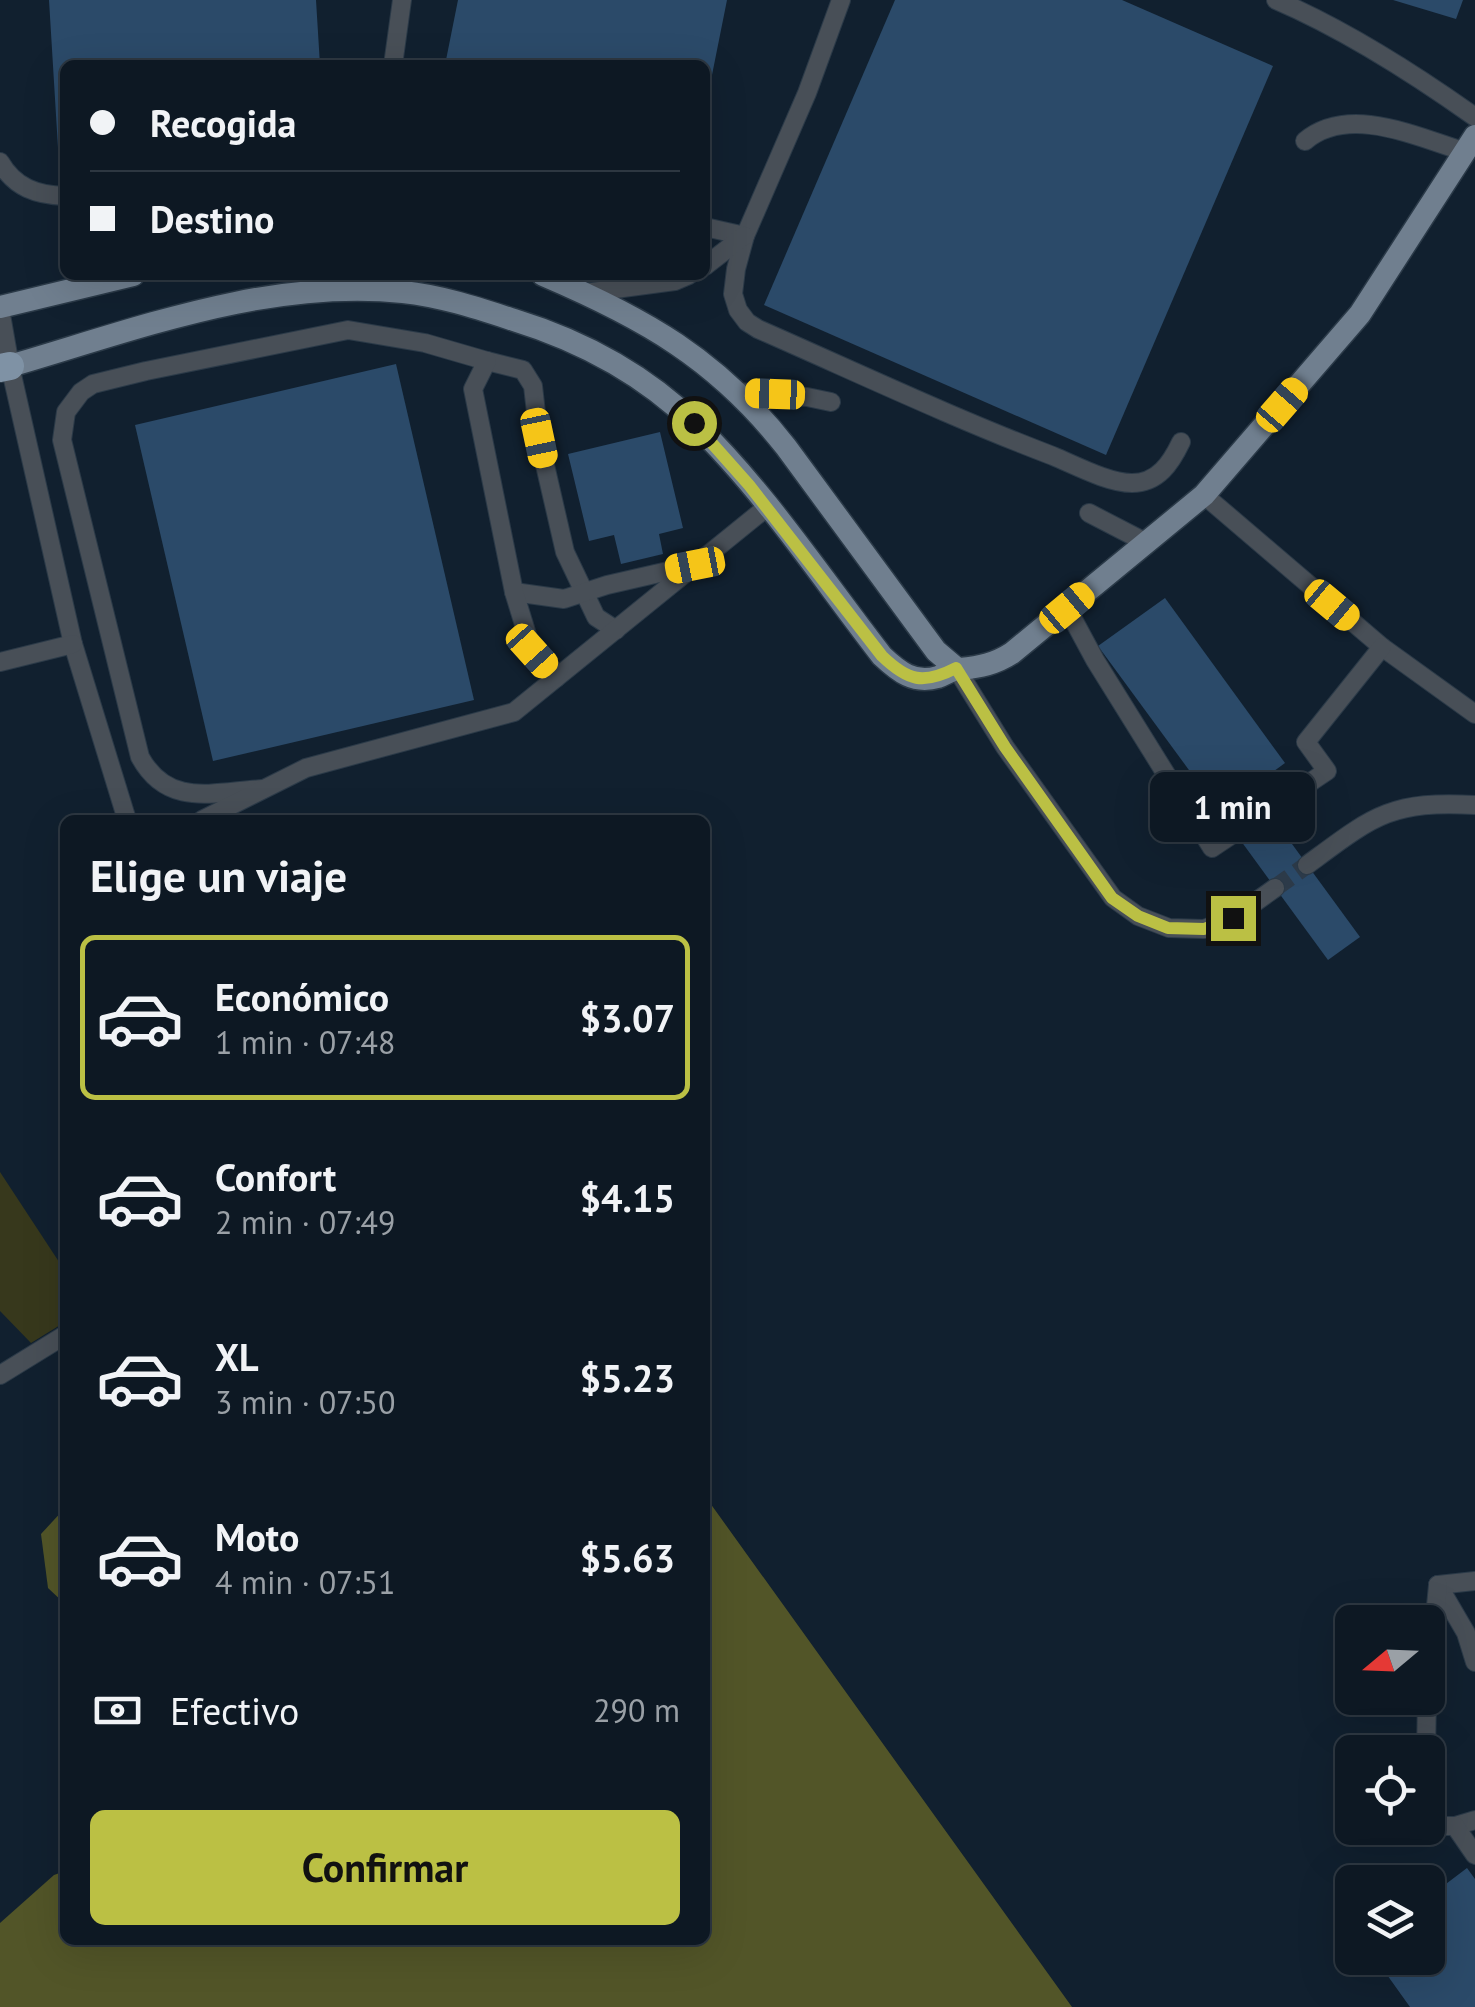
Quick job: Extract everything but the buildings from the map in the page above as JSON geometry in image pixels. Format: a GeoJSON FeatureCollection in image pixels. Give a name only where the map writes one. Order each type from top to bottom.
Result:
{"type":"FeatureCollection","features":[{"type":"Feature","properties":{"kind":"main road"},"geometry":{"type":"LineString","coordinates":[[5,367],[202,310],[270,296],[372,290],[472,306],[568,338],[656,391],[694,423],[767,507],[882,656],[898,671],[914,678],[941,676],[956,668],[976,668],[1004,658],[1204,495],[1360,314],[1470,144]]}},
{"type":"Feature","properties":{"kind":"main road"},"geometry":{"type":"LineString","coordinates":[[0,308],[113,280]]}},
{"type":"Feature","properties":{"kind":"main road"},"geometry":{"type":"LineString","coordinates":[[555,280],[661,332],[738,392],[786,447],[936,651],[956,668]]}},
{"type":"Feature","properties":{"kind":"street"},"geometry":{"type":"LineString","coordinates":[[394,60],[402,0]]}},
{"type":"Feature","properties":{"kind":"street"},"geometry":{"type":"LineString","coordinates":[[841,0],[745,236],[734,294],[738,310],[747,322],[1034,449],[1118,481],[1150,480],[1162,472],[1180,442]]}},
{"type":"Feature","properties":{"kind":"street"},"geometry":{"type":"LineString","coordinates":[[1276,0],[1360,44],[1475,117]]}},
{"type":"Feature","properties":{"kind":"street"},"geometry":{"type":"LineString","coordinates":[[1305,141],[1327,127],[1366,123],[1470,144]]}},
{"type":"Feature","properties":{"kind":"street"},"geometry":{"type":"LineString","coordinates":[[0,162],[30,191],[60,196]]}},
{"type":"Feature","properties":{"kind":"street"},"geometry":{"type":"LineString","coordinates":[[710,228],[745,236]]}},
{"type":"Feature","properties":{"kind":"street"},"geometry":{"type":"LineString","coordinates":[[710,262],[745,236]]}},
{"type":"Feature","properties":{"kind":"street"},"geometry":{"type":"LineString","coordinates":[[585,293],[677,280]]}},
{"type":"Feature","properties":{"kind":"street"},"geometry":{"type":"LineString","coordinates":[[0,308],[5,367],[74,644],[125,815]]}},
{"type":"Feature","properties":{"kind":"street"},"geometry":{"type":"LineString","coordinates":[[263,789],[176,792],[164,786],[140,757],[62,440],[66,412],[81,392],[93,384],[348,330],[425,343],[523,370],[532,386],[539,438],[565,552],[596,617],[616,630]]}},
{"type":"Feature","properties":{"kind":"street"},"geometry":{"type":"LineString","coordinates":[[487,361],[473,390],[514,592],[532,651],[556,678]]}},
{"type":"Feature","properties":{"kind":"street"},"geometry":{"type":"LineString","coordinates":[[738,392],[807,396],[831,402]]}},
{"type":"Feature","properties":{"kind":"street"},"geometry":{"type":"LineString","coordinates":[[1204,495],[1382,648],[1475,714]]}},
{"type":"Feature","properties":{"kind":"street"},"geometry":{"type":"LineString","coordinates":[[212,815],[306,768],[514,712],[767,507]]}},
{"type":"Feature","properties":{"kind":"street"},"geometry":{"type":"LineString","coordinates":[[1089,514],[1145,542]]}},
{"type":"Feature","properties":{"kind":"street"},"geometry":{"type":"LineString","coordinates":[[514,592],[564,599],[695,565]]}},
{"type":"Feature","properties":{"kind":"street"},"geometry":{"type":"LineString","coordinates":[[1067,608],[1094,660],[1212,848],[1326,770],[1306,742],[1382,648]]}},
{"type":"Feature","properties":{"kind":"street"},"geometry":{"type":"LineString","coordinates":[[0,662],[74,644]]}},
{"type":"Feature","properties":{"kind":"street"},"geometry":{"type":"LineString","coordinates":[[956,668],[1005,747],[1112,898],[1138,916],[1168,928],[1204,929],[1233,918],[1275,888]]}},
{"type":"Feature","properties":{"kind":"street"},"geometry":{"type":"LineString","coordinates":[[1306,865],[1367,821],[1390,811],[1438,803],[1475,806]]}},
{"type":"Feature","properties":{"kind":"street"},"geometry":{"type":"LineString","coordinates":[[0,1375],[60,1338]]}},
{"type":"Feature","properties":{"kind":"street"},"geometry":{"type":"LineString","coordinates":[[1438,1586],[1475,1581]]}},
{"type":"Feature","properties":{"kind":"street"},"geometry":{"type":"LineString","coordinates":[[1438,1586],[1466,1633],[1475,1662]]}},
{"type":"Feature","properties":{"kind":"street"},"geometry":{"type":"LineString","coordinates":[[1436,1605],[1438,1586]]}},
{"type":"Feature","properties":{"kind":"street"},"geometry":{"type":"LineString","coordinates":[[1445,1826],[1475,1820]]}},
{"type":"Feature","properties":{"kind":"street"},"geometry":{"type":"LineString","coordinates":[[1456,1826],[1475,1855]]}},
{"type":"Feature","properties":{"kind":"shaded area"},"geometry":{"type":"Polygon","coordinates":[[[0,1172],[60,1263],[60,1325],[31,1343],[0,1311],[0,1172]]]}},
{"type":"Feature","properties":{"kind":"shaded area"},"geometry":{"type":"Polygon","coordinates":[[[710,1503],[1072,2007],[0,2007],[0,1923],[60,1873],[60,1945],[710,1945],[710,1503]]]}},
{"type":"Feature","properties":{"kind":"shaded area"},"geometry":{"type":"Polygon","coordinates":[[[60,1513],[60,1599],[48,1588],[41,1534],[60,1513]]]}},
{"type":"Feature","properties":{"kind":"tunnel"},"geometry":{"type":"LineString","coordinates":[[1275,888],[1307,865]]}},
{"type":"Feature","properties":{"kind":"route"},"geometry":{"type":"LineString","coordinates":[[694,423],[749,485],[882,656],[898,671],[926,678],[956,668],[1005,747],[1112,898],[1138,916],[1168,928],[1204,929],[1233,918]]}}]}
